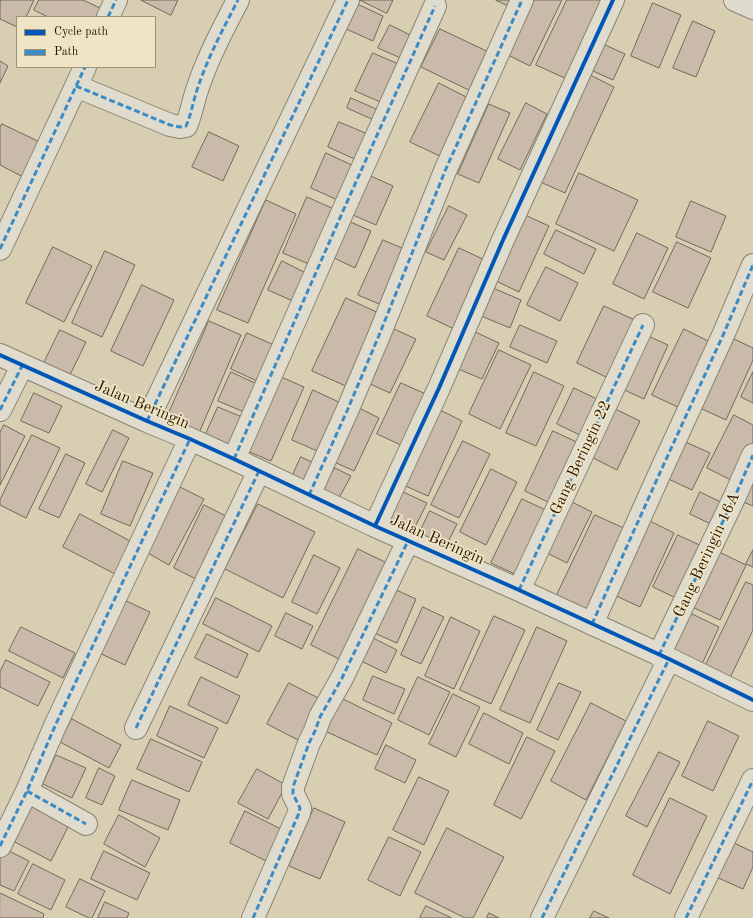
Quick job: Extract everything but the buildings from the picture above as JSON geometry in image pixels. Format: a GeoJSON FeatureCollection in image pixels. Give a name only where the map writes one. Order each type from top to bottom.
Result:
{"type":"FeatureCollection","features":[{"type":"Feature","properties":{"kind":"street"},"geometry":{"type":"LineString","coordinates":[[108,16],[116,0]]}},
{"type":"Feature","properties":{"kind":"street"},"geometry":{"type":"LineString","coordinates":[[0,249],[80,76],[170,125],[180,127],[186,126],[189,120],[196,91],[218,39],[238,0]]}},
{"type":"Feature","properties":{"kind":"street"},"geometry":{"type":"LineString","coordinates":[[147,421],[348,0]]}},
{"type":"Feature","properties":{"kind":"street"},"geometry":{"type":"LineString","coordinates":[[309,495],[380,333],[445,171],[522,0]]}},
{"type":"Feature","properties":{"kind":"street"},"geometry":{"type":"LineString","coordinates":[[375,526],[439,388],[503,240],[613,0]]}},
{"type":"Feature","properties":{"kind":"street"},"geometry":{"type":"LineString","coordinates":[[735,0],[753,8]]}},
{"type":"Feature","properties":{"kind":"street"},"geometry":{"type":"LineString","coordinates":[[234,459],[343,210],[435,6]]}},
{"type":"Feature","properties":{"kind":"street"},"geometry":{"type":"LineString","coordinates":[[592,624],[724,333],[753,265]]}},
{"type":"Feature","properties":{"kind":"street","name":"Gang Beringin 22"},"geometry":{"type":"LineString","coordinates":[[518,590],[643,325]]}},
{"type":"Feature","properties":{"kind":"street","name":"Jalan Beringin"},"geometry":{"type":"LineString","coordinates":[[0,355],[234,459],[375,526],[664,657],[753,700]]}},
{"type":"Feature","properties":{"kind":"street"},"geometry":{"type":"LineString","coordinates":[[0,410],[22,366]]}},
{"type":"Feature","properties":{"kind":"street"},"geometry":{"type":"LineString","coordinates":[[0,846],[27,791],[55,726],[190,439]]}},
{"type":"Feature","properties":{"kind":"street","name":"Gang Beringin 16A"},"geometry":{"type":"LineString","coordinates":[[542,918],[664,657],[753,455]]}},
{"type":"Feature","properties":{"kind":"street"},"geometry":{"type":"LineString","coordinates":[[136,728],[259,471]]}},
{"type":"Feature","properties":{"kind":"street"},"geometry":{"type":"LineString","coordinates":[[253,918],[299,813],[300,808],[293,794],[293,787],[309,743],[320,717],[342,678],[408,541]]}},
{"type":"Feature","properties":{"kind":"street"},"geometry":{"type":"LineString","coordinates":[[686,918],[753,780]]}},
{"type":"Feature","properties":{"kind":"street"},"geometry":{"type":"LineString","coordinates":[[27,791],[86,824]]}},
{"type":"Feature","properties":{"kind":"marked path"},"geometry":{"type":"LineString","coordinates":[[108,16],[116,0]]}},
{"type":"Feature","properties":{"kind":"marked path"},"geometry":{"type":"LineString","coordinates":[[76,86],[170,125],[180,127],[186,126],[206,67],[238,0]]}},
{"type":"Feature","properties":{"kind":"marked path"},"geometry":{"type":"LineString","coordinates":[[147,421],[348,0]]}},
{"type":"Feature","properties":{"kind":"marked path"},"geometry":{"type":"LineString","coordinates":[[309,495],[380,333],[445,171],[522,0]]}},
{"type":"Feature","properties":{"kind":"marked path"},"geometry":{"type":"LineString","coordinates":[[234,459],[435,6]]}},
{"type":"Feature","properties":{"kind":"marked path"},"geometry":{"type":"LineString","coordinates":[[0,249],[85,68]]}},
{"type":"Feature","properties":{"kind":"marked path"},"geometry":{"type":"LineString","coordinates":[[592,624],[724,333],[753,265]]}},
{"type":"Feature","properties":{"kind":"marked path"},"geometry":{"type":"LineString","coordinates":[[519,590],[643,325]]}},
{"type":"Feature","properties":{"kind":"marked path"},"geometry":{"type":"LineString","coordinates":[[0,410],[22,366]]}},
{"type":"Feature","properties":{"kind":"marked path"},"geometry":{"type":"LineString","coordinates":[[0,846],[27,791],[55,726],[190,439]]}},
{"type":"Feature","properties":{"kind":"marked path"},"geometry":{"type":"LineString","coordinates":[[659,655],[736,494],[753,455]]}},
{"type":"Feature","properties":{"kind":"marked path"},"geometry":{"type":"LineString","coordinates":[[136,728],[259,471]]}},
{"type":"Feature","properties":{"kind":"marked path"},"geometry":{"type":"LineString","coordinates":[[253,918],[299,813],[300,808],[293,794],[293,787],[309,743],[320,717],[342,678],[408,541]]}},
{"type":"Feature","properties":{"kind":"marked path"},"geometry":{"type":"LineString","coordinates":[[542,918],[669,659]]}},
{"type":"Feature","properties":{"kind":"marked path"},"geometry":{"type":"LineString","coordinates":[[686,918],[753,780]]}},
{"type":"Feature","properties":{"kind":"marked path"},"geometry":{"type":"LineString","coordinates":[[27,791],[86,824]]}},
{"type":"Feature","properties":{"kind":"cycle path"},"geometry":{"type":"LineString","coordinates":[[375,526],[439,388],[503,240],[613,0]]}},
{"type":"Feature","properties":{"kind":"cycle path"},"geometry":{"type":"LineString","coordinates":[[0,355],[234,459],[375,526],[669,659],[753,700]]}}]}
